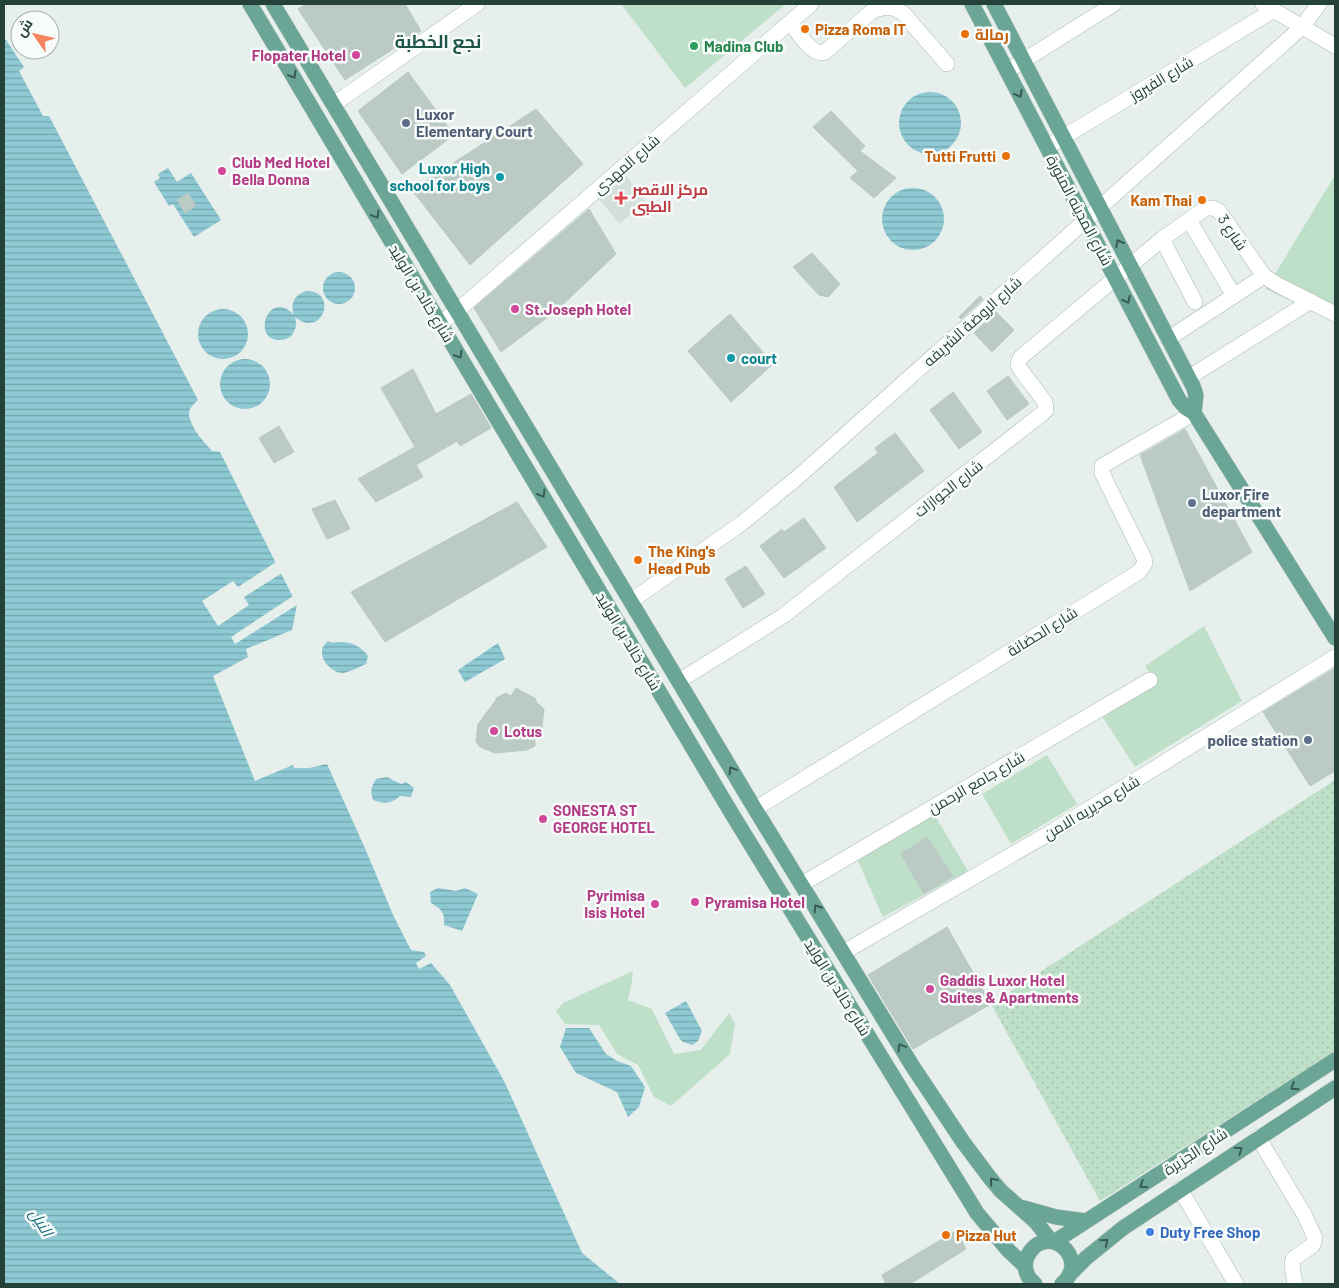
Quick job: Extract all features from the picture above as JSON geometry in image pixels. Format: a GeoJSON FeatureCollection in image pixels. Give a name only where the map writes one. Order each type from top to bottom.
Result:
{"type":"FeatureCollection","features":[{"type":"Feature","properties":{"kind":"main road","name":"شارع خالد بن الوليد"},"geometry":{"type":"LineString","coordinates":[[250,4],[737,822],[965,1193],[992,1232],[1030,1278]]}},
{"type":"Feature","properties":{"kind":"main road","name":"شارع خالد بن الوليد"},"geometry":{"type":"LineString","coordinates":[[273,4],[755,809],[913,1067],[990,1178],[1036,1222],[1052,1242],[1068,1251],[1072,1267],[1065,1281]]}},
{"type":"Feature","properties":{"kind":"main road","name":"شارع المدينه المنورة"},"geometry":{"type":"LineString","coordinates":[[972,4],[1179,400],[1194,413],[1335,638]]}},
{"type":"Feature","properties":{"kind":"main road","name":"شارع المدينه المنورة"},"geometry":{"type":"LineString","coordinates":[[994,4],[1188,378],[1196,395],[1194,413]]}},
{"type":"Feature","properties":{"kind":"main road"},"geometry":{"type":"LineString","coordinates":[[512,444],[530,433]]}},
{"type":"Feature","properties":{"kind":"main road","name":"شارع الجزيرة"},"geometry":{"type":"LineString","coordinates":[[1030,1278],[1026,1258],[1029,1251],[1035,1245],[1042,1242],[1052,1242],[1335,1060]]}},
{"type":"Feature","properties":{"kind":"main road","name":"شارع الجزيرة"},"geometry":{"type":"LineString","coordinates":[[1065,1281],[1086,1258],[1109,1239],[1180,1189],[1335,1088]]}},
{"type":"Feature","properties":{"kind":"main road"},"geometry":{"type":"LineString","coordinates":[[1014,1203],[1042,1214],[1071,1220],[1086,1220]]}},
{"type":"Feature","properties":{"kind":"street"},"geometry":{"type":"LineString","coordinates":[[334,104],[477,4]]}},
{"type":"Feature","properties":{"kind":"street","name":"شارع المهدى"},"geometry":{"type":"LineString","coordinates":[[440,323],[811,4]]}},
{"type":"Feature","properties":{"kind":"street"},"geometry":{"type":"LineString","coordinates":[[1007,71],[1114,4]]}},
{"type":"Feature","properties":{"kind":"street","name":"شارع الروضة الشريفه"},"geometry":{"type":"LineString","coordinates":[[631,601],[742,523],[770,500],[1302,27],[1319,4]]}},
{"type":"Feature","properties":{"kind":"street"},"geometry":{"type":"LineString","coordinates":[[1269,7],[1335,46]]}},
{"type":"Feature","properties":{"kind":"street","name":"شارع الفيروز"},"geometry":{"type":"LineString","coordinates":[[1047,147],[1269,7]]}},
{"type":"Feature","properties":{"kind":"street"},"geometry":{"type":"LineString","coordinates":[[790,22],[814,51],[822,53],[871,12],[878,8],[896,8],[903,13],[947,64]]}},
{"type":"Feature","properties":{"kind":"street","name":"شارع 3"},"geometry":{"type":"LineString","coordinates":[[1131,266],[1162,239],[1206,208],[1213,208],[1219,210],[1264,276],[1335,314]]}},
{"type":"Feature","properties":{"kind":"street"},"geometry":{"type":"LineString","coordinates":[[1189,220],[1234,296]]}},
{"type":"Feature","properties":{"kind":"street"},"geometry":{"type":"LineString","coordinates":[[1162,239],[1195,302]]}},
{"type":"Feature","properties":{"kind":"street","name":"شارع الجوازات"},"geometry":{"type":"LineString","coordinates":[[679,681],[783,616],[1043,413],[1046,410],[1045,402],[1018,365],[1020,358],[1131,266]]}},
{"type":"Feature","properties":{"kind":"street"},"geometry":{"type":"LineString","coordinates":[[1168,339],[1264,276]]}},
{"type":"Feature","properties":{"kind":"street"},"geometry":{"type":"LineString","coordinates":[[1188,378],[1311,301]]}},
{"type":"Feature","properties":{"kind":"street","name":"شارع الحضانة"},"geometry":{"type":"LineString","coordinates":[[755,809],[1138,572],[1144,563],[1144,558],[1102,473],[1102,466],[1194,413]]}},
{"type":"Feature","properties":{"kind":"street","name":"شارع مديريه الامن"},"geometry":{"type":"LineString","coordinates":[[844,952],[1069,821],[1335,657]]}},
{"type":"Feature","properties":{"kind":"street","name":"شارع جامع الرحمن"},"geometry":{"type":"LineString","coordinates":[[802,884],[1150,680]]}},
{"type":"Feature","properties":{"kind":"street"},"geometry":{"type":"LineString","coordinates":[[1258,1137],[1304,1214],[1315,1238],[1313,1245],[1293,1259],[1295,1284]]}},
{"type":"Feature","properties":{"kind":"street"},"geometry":{"type":"LineString","coordinates":[[1180,1189],[1236,1284]]}},
{"type":"Feature","properties":{"kind":"shaded area","name":"مركز الاقصر الطبى"},"geometry":{"type":"Polygon","coordinates":[[[622,171],[646,202],[619,224],[596,195],[622,171]]]}},
{"type":"Feature","properties":{"kind":"green space","name":"Madina Club"},"geometry":{"type":"Polygon","coordinates":[[[621,4],[786,4],[685,88],[621,4]]]}},
{"type":"Feature","properties":{"kind":"green space"},"geometry":{"type":"Polygon","coordinates":[[[1335,175],[1335,322],[1266,289],[1335,175]]]}},
{"type":"Feature","properties":{"kind":"green space"},"geometry":{"type":"Polygon","coordinates":[[[1204,626],[1242,701],[1135,767],[1102,716],[1155,682],[1145,666],[1204,626]]]}},
{"type":"Feature","properties":{"kind":"green space"},"geometry":{"type":"Polygon","coordinates":[[[1047,755],[1077,804],[1011,844],[982,794],[1047,755]]]}},
{"type":"Feature","properties":{"kind":"green space"},"geometry":{"type":"Polygon","coordinates":[[[1335,780],[1335,1051],[1100,1201],[991,1004],[1335,780]]]}},
{"type":"Feature","properties":{"kind":"green space"},"geometry":{"type":"Polygon","coordinates":[[[934,814],[968,871],[883,917],[857,859],[934,814]],[[927,837],[901,854],[924,894],[953,876],[927,837]]]}},
{"type":"Feature","properties":{"kind":"green space"},"geometry":{"type":"Polygon","coordinates":[[[633,971],[628,1000],[652,1009],[674,1054],[701,1050],[729,1013],[735,1024],[730,1054],[671,1106],[654,1097],[638,1065],[617,1054],[599,1025],[565,1024],[556,1011],[563,1003],[633,971]]]}},
{"type":"Feature","properties":{"kind":"water","name":"النيل"},"geometry":{"type":"Polygon","coordinates":[[[4,37],[10,46],[10,60],[19,60],[24,67],[19,71],[43,116],[49,116],[198,400],[189,412],[192,424],[212,451],[220,452],[297,605],[292,630],[246,649],[248,657],[213,676],[255,781],[293,765],[294,768],[309,768],[327,764],[394,917],[411,950],[424,952],[426,956],[416,963],[419,969],[431,963],[450,985],[504,1081],[582,1253],[620,1284],[4,1284],[4,37]]]}},
{"type":"Feature","properties":{"kind":"water"},"geometry":{"type":"Polygon","coordinates":[[[924,92],[936,92],[952,101],[959,111],[961,123],[959,135],[952,145],[936,154],[924,154],[913,149],[904,140],[899,129],[899,117],[904,106],[913,97],[924,92]]]}},
{"type":"Feature","properties":{"kind":"water"},"geometry":{"type":"Polygon","coordinates":[[[168,168],[177,182],[191,173],[221,220],[194,237],[173,204],[169,206],[154,182],[160,178],[158,174],[168,168]]]}},
{"type":"Feature","properties":{"kind":"water"},"geometry":{"type":"Polygon","coordinates":[[[907,188],[919,188],[935,197],[942,207],[944,219],[942,231],[935,241],[919,250],[907,250],[896,245],[887,236],[882,225],[882,213],[887,202],[896,193],[907,188]]]}},
{"type":"Feature","properties":{"kind":"water"},"geometry":{"type":"Polygon","coordinates":[[[339,272],[345,273],[350,277],[354,282],[354,294],[350,299],[345,303],[339,304],[333,303],[328,299],[324,294],[323,288],[324,282],[328,277],[333,273],[339,272]]]}},
{"type":"Feature","properties":{"kind":"water"},"geometry":{"type":"Polygon","coordinates":[[[306,291],[316,293],[322,298],[323,312],[319,319],[313,322],[305,322],[295,317],[296,325],[292,335],[281,340],[272,338],[266,333],[265,326],[266,318],[270,311],[277,307],[285,308],[294,315],[292,307],[294,300],[298,295],[306,291]]]}},
{"type":"Feature","properties":{"kind":"water"},"geometry":{"type":"Polygon","coordinates":[[[223,309],[241,316],[248,334],[241,352],[223,359],[205,352],[198,334],[205,316],[223,309]]]}},
{"type":"Feature","properties":{"kind":"water"},"geometry":{"type":"Polygon","coordinates":[[[245,359],[263,366],[270,384],[263,402],[245,409],[227,402],[220,384],[227,366],[245,359]]]}},
{"type":"Feature","properties":{"kind":"water"},"geometry":{"type":"Polygon","coordinates":[[[328,641],[332,643],[348,642],[359,647],[368,656],[366,664],[352,671],[343,673],[335,671],[324,661],[322,656],[323,647],[328,641]]]}},
{"type":"Feature","properties":{"kind":"water"},"geometry":{"type":"Polygon","coordinates":[[[498,643],[505,659],[465,682],[458,670],[498,643]]]}},
{"type":"Feature","properties":{"kind":"water"},"geometry":{"type":"Polygon","coordinates":[[[387,777],[401,784],[406,782],[414,788],[411,797],[400,796],[394,801],[387,802],[373,800],[372,789],[376,779],[387,777]]]}},
{"type":"Feature","properties":{"kind":"water"},"geometry":{"type":"Polygon","coordinates":[[[438,888],[456,891],[465,888],[478,894],[462,931],[444,925],[442,911],[431,903],[430,892],[438,888]]]}},
{"type":"Feature","properties":{"kind":"water"},"geometry":{"type":"Polygon","coordinates":[[[686,1001],[702,1031],[698,1041],[692,1045],[680,1039],[665,1013],[686,1001]]]}},
{"type":"Feature","properties":{"kind":"water"},"geometry":{"type":"Polygon","coordinates":[[[566,1028],[589,1028],[606,1054],[617,1061],[631,1066],[645,1087],[639,1107],[628,1117],[617,1092],[576,1073],[560,1047],[566,1028]]]}},
{"type":"Feature","properties":{"kind":"pier"},"geometry":{"type":"Polygon","coordinates":[[[276,562],[282,573],[244,597],[249,605],[218,626],[202,601],[233,581],[238,587],[276,562]]]}},
{"type":"Feature","properties":{"kind":"pier"},"geometry":{"type":"Polygon","coordinates":[[[293,596],[297,605],[235,644],[231,637],[293,596]]]}},
{"type":"Feature","properties":{"kind":"building","name":"Flopater Hotel"},"geometry":{"type":"Polygon","coordinates":[[[306,4],[405,4],[421,31],[345,80],[298,9],[306,4]]]}},
{"type":"Feature","properties":{"kind":"building","name":"Luxor Elementary Court"},"geometry":{"type":"Polygon","coordinates":[[[408,72],[454,135],[402,174],[358,111],[408,72]]]}},
{"type":"Feature","properties":{"kind":"building","name":"Luxor High school for boys"},"geometry":{"type":"Polygon","coordinates":[[[536,109],[583,164],[470,265],[412,190],[536,109]]]}},
{"type":"Feature","properties":{"kind":"building"},"geometry":{"type":"Polygon","coordinates":[[[831,111],[865,146],[860,151],[896,178],[874,198],[850,178],[858,171],[813,127],[831,111]]]}},
{"type":"Feature","properties":{"kind":"building"},"geometry":{"type":"Polygon","coordinates":[[[188,193],[196,206],[185,213],[177,200],[188,193]]]}},
{"type":"Feature","properties":{"kind":"building"},"geometry":{"type":"Polygon","coordinates":[[[589,209],[616,254],[556,311],[501,352],[474,308],[589,209]]]}},
{"type":"Feature","properties":{"kind":"building"},"geometry":{"type":"Polygon","coordinates":[[[812,253],[840,284],[828,297],[819,295],[793,267],[812,253]]]}},
{"type":"Feature","properties":{"kind":"building"},"geometry":{"type":"Polygon","coordinates":[[[980,296],[983,299],[961,319],[959,317],[980,296]]]}},
{"type":"Feature","properties":{"kind":"building"},"geometry":{"type":"Polygon","coordinates":[[[996,312],[1014,330],[992,352],[974,333],[996,312]]]}},
{"type":"Feature","properties":{"kind":"building","name":"court"},"geometry":{"type":"Polygon","coordinates":[[[730,314],[773,364],[731,402],[688,351],[730,314]]]}},
{"type":"Feature","properties":{"kind":"building"},"geometry":{"type":"Polygon","coordinates":[[[413,369],[436,414],[471,394],[491,428],[460,446],[457,441],[416,465],[423,477],[376,502],[358,479],[415,447],[381,388],[413,369]]]}},
{"type":"Feature","properties":{"kind":"building"},"geometry":{"type":"Polygon","coordinates":[[[1008,376],[1029,404],[1007,420],[987,391],[1008,376]]]}},
{"type":"Feature","properties":{"kind":"building"},"geometry":{"type":"Polygon","coordinates":[[[953,392],[982,432],[959,449],[930,410],[953,392]]]}},
{"type":"Feature","properties":{"kind":"building"},"geometry":{"type":"Polygon","coordinates":[[[279,426],[294,452],[274,463],[259,438],[279,426]]]}},
{"type":"Feature","properties":{"kind":"building","name":"Luxor Fire department"},"geometry":{"type":"Polygon","coordinates":[[[1185,429],[1252,552],[1190,591],[1140,455],[1185,429]]]}},
{"type":"Feature","properties":{"kind":"building"},"geometry":{"type":"Polygon","coordinates":[[[895,433],[924,471],[857,522],[834,487],[878,453],[875,448],[895,433]]]}},
{"type":"Feature","properties":{"kind":"building"},"geometry":{"type":"Polygon","coordinates":[[[335,500],[350,529],[327,539],[312,509],[335,500]]]}},
{"type":"Feature","properties":{"kind":"building"},"geometry":{"type":"Polygon","coordinates":[[[517,502],[547,547],[385,642],[351,592],[517,502]]]}},
{"type":"Feature","properties":{"kind":"building"},"geometry":{"type":"Polygon","coordinates":[[[804,518],[826,548],[784,578],[760,546],[782,529],[784,532],[804,518]]]}},
{"type":"Feature","properties":{"kind":"building"},"geometry":{"type":"Polygon","coordinates":[[[746,566],[765,594],[743,608],[725,579],[746,566]]]}},
{"type":"Feature","properties":{"kind":"building","name":"police station"},"geometry":{"type":"Polygon","coordinates":[[[1335,668],[1335,771],[1310,786],[1263,712],[1335,668]]]}},
{"type":"Feature","properties":{"kind":"building"},"geometry":{"type":"Polygon","coordinates":[[[516,688],[536,699],[536,702],[544,709],[541,735],[535,736],[535,746],[527,750],[495,753],[480,747],[476,742],[478,724],[496,698],[506,693],[511,696],[516,688]]]}},
{"type":"Feature","properties":{"kind":"building"},"geometry":{"type":"Polygon","coordinates":[[[927,837],[953,876],[924,894],[901,854],[927,837]]]}},
{"type":"Feature","properties":{"kind":"building","name":"Gaddis Luxor Hotel Suites & Apartments"},"geometry":{"type":"Polygon","coordinates":[[[947,927],[991,1004],[913,1049],[868,975],[947,927]]]}},
{"type":"Feature","properties":{"kind":"building"},"geometry":{"type":"Polygon","coordinates":[[[957,1230],[966,1249],[910,1284],[886,1284],[882,1275],[957,1230]]]}},
{"type":"Feature","properties":{"kind":"place","name":"Pizza Roma IT"},"geometry":{"type":"Point","coordinates":[805,29]}},
{"type":"Feature","properties":{"kind":"place","name":"رمالة"},"geometry":{"type":"Point","coordinates":[965,34]}},
{"type":"Feature","properties":{"kind":"place","name":"Madina Club"},"geometry":{"type":"Point","coordinates":[694,46]}},
{"type":"Feature","properties":{"kind":"place","name":"Flopater Hotel"},"geometry":{"type":"Point","coordinates":[356,55]}},
{"type":"Feature","properties":{"kind":"place","name":"Luxor Elementary Court"},"geometry":{"type":"Point","coordinates":[406,123]}},
{"type":"Feature","properties":{"kind":"place","name":"Tutti Frutti"},"geometry":{"type":"Point","coordinates":[1006,156]}},
{"type":"Feature","properties":{"kind":"place","name":"Club Med Hotel Bella Donna"},"geometry":{"type":"Point","coordinates":[222,171]}},
{"type":"Feature","properties":{"kind":"place","name":"Luxor High school for boys"},"geometry":{"type":"Point","coordinates":[500,177]}},
{"type":"Feature","properties":{"kind":"place","name":"مركز الاقصر الطبى"},"geometry":{"type":"Point","coordinates":[621,198]}},
{"type":"Feature","properties":{"kind":"place","name":"Kam Thai"},"geometry":{"type":"Point","coordinates":[1202,200]}},
{"type":"Feature","properties":{"kind":"place","name":"St.Joseph Hotel"},"geometry":{"type":"Point","coordinates":[515,309]}},
{"type":"Feature","properties":{"kind":"place","name":"court"},"geometry":{"type":"Point","coordinates":[731,358]}},
{"type":"Feature","properties":{"kind":"place","name":"Luxor Fire department"},"geometry":{"type":"Point","coordinates":[1192,503]}},
{"type":"Feature","properties":{"kind":"place","name":"The King's Head Pub"},"geometry":{"type":"Point","coordinates":[638,560]}},
{"type":"Feature","properties":{"kind":"place","name":"Lotus"},"geometry":{"type":"Point","coordinates":[494,731]}},
{"type":"Feature","properties":{"kind":"place","name":"police station"},"geometry":{"type":"Point","coordinates":[1308,740]}},
{"type":"Feature","properties":{"kind":"place","name":"SONESTA ST GEORGE HOTEL"},"geometry":{"type":"Point","coordinates":[543,819]}},
{"type":"Feature","properties":{"kind":"place","name":"Pyramisa Hotel"},"geometry":{"type":"Point","coordinates":[695,902]}},
{"type":"Feature","properties":{"kind":"place","name":"Pyrimisa Isis Hotel"},"geometry":{"type":"Point","coordinates":[655,904]}},
{"type":"Feature","properties":{"kind":"place","name":"Gaddis Luxor Hotel Suites & Apartments"},"geometry":{"type":"Point","coordinates":[930,989]}},
{"type":"Feature","properties":{"kind":"place","name":"Duty Free Shop"},"geometry":{"type":"Point","coordinates":[1150,1232]}},
{"type":"Feature","properties":{"kind":"place","name":"Pizza Hut"},"geometry":{"type":"Point","coordinates":[946,1235]}},
{"type":"Feature","properties":{"kind":"district","name":"نجع الخطبة"},"geometry":{"type":"Point","coordinates":[438,41]}}]}
